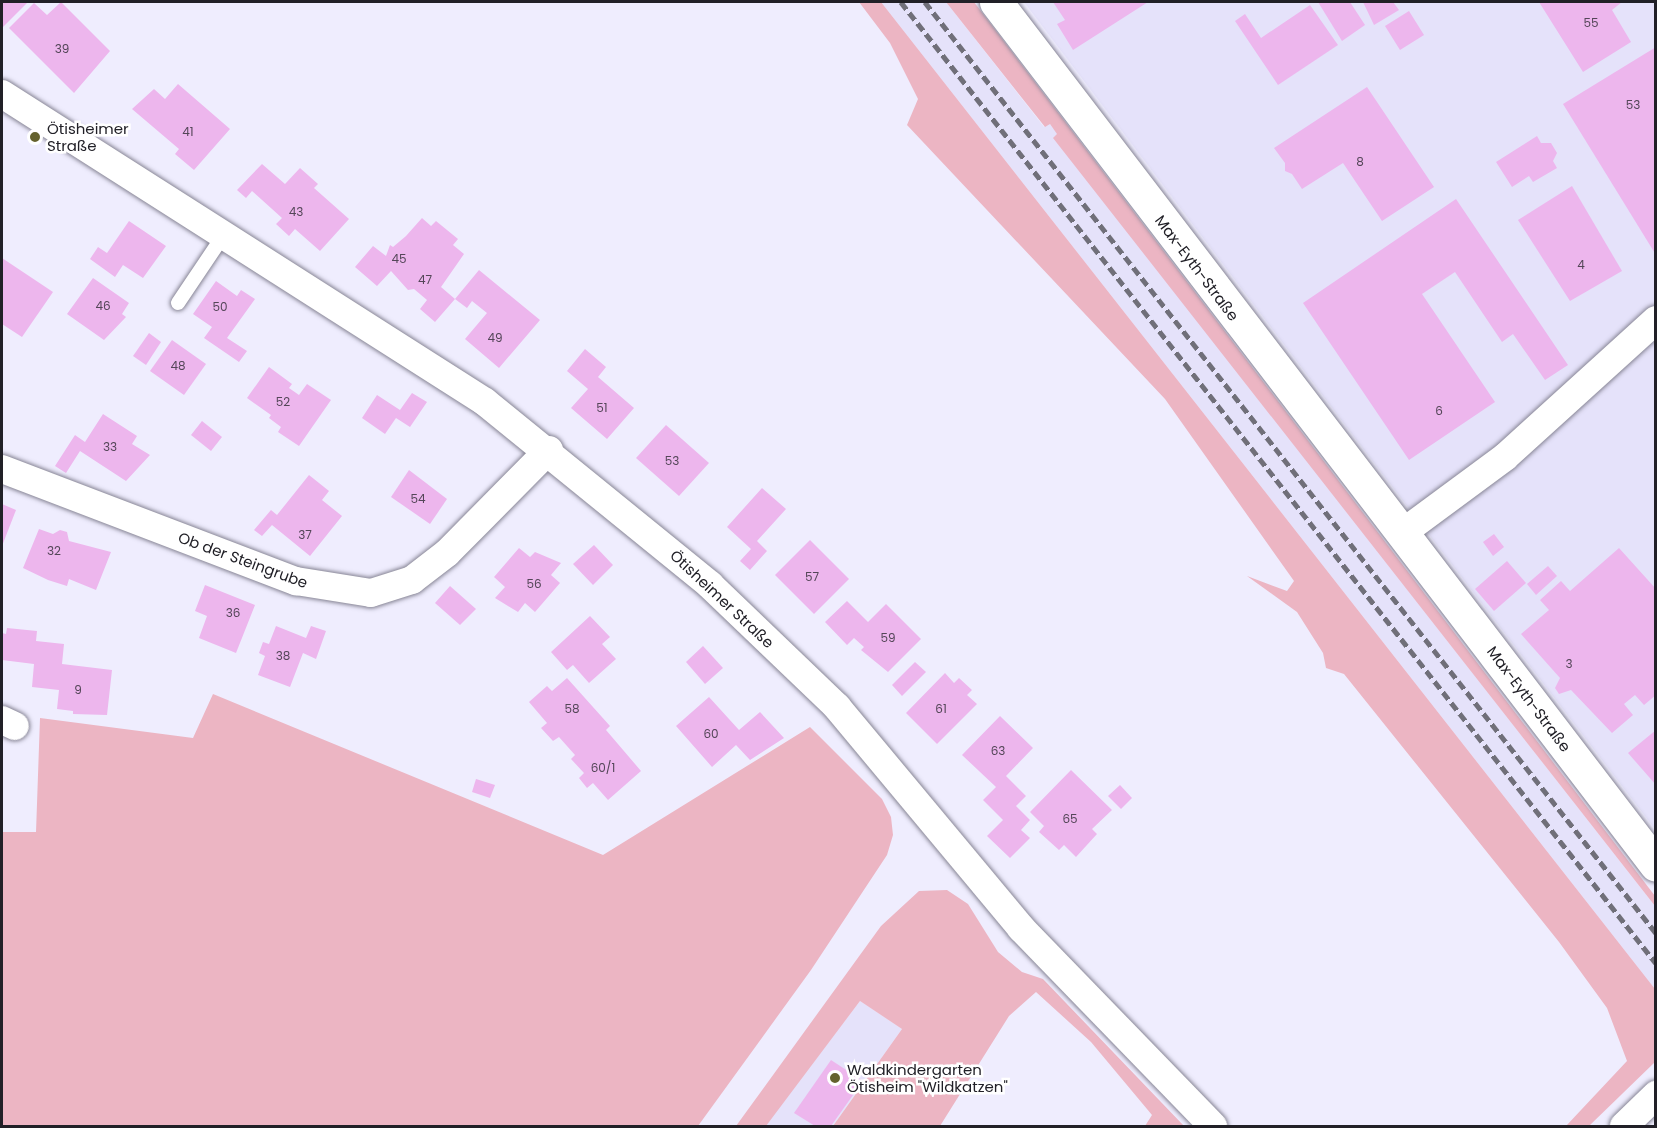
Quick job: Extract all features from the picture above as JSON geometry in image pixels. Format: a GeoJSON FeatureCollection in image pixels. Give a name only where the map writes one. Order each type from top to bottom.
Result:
{"type":"FeatureCollection","features":[{"type":"Feature","properties":{"kind":"street","name":"Max-Eyth-Straße"},"geometry":{"type":"LineString","coordinates":[[996,2],[1656,866]]}},
{"type":"Feature","properties":{"kind":"street","name":"Ötisheimer Straße"},"geometry":{"type":"LineString","coordinates":[[2,94],[485,402],[549,450],[710,585],[828,699],[1021,928],[1213,1126]]}},
{"type":"Feature","properties":{"kind":"street"},"geometry":{"type":"LineString","coordinates":[[1401,534],[1505,457],[1656,320]]}},
{"type":"Feature","properties":{"kind":"street","name":"Ob der Steingrube"},"geometry":{"type":"LineString","coordinates":[[2,470],[296,581],[371,593],[412,580],[447,553],[549,450]]}},
{"type":"Feature","properties":{"kind":"street"},"geometry":{"type":"LineString","coordinates":[[1624,1126],[1656,1095]]}},
{"type":"Feature","properties":{"kind":"lane"},"geometry":{"type":"LineString","coordinates":[[178,303],[223,236]]}},
{"type":"Feature","properties":{"kind":"shaded area"},"geometry":{"type":"Polygon","coordinates":[[[859,2],[881,2],[1655,989],[1655,1062],[1589,1126],[1566,1126],[1627,1061],[1607,1008],[1559,942],[1344,674],[1326,668],[1323,653],[1297,612],[1247,576],[1287,591],[1294,581],[1165,399],[907,125],[918,99],[890,43],[859,2]]]}},
{"type":"Feature","properties":{"kind":"shaded area"},"geometry":{"type":"Polygon","coordinates":[[[881,2],[946,2],[1044,127],[1049,123],[1058,134],[1054,138],[1655,906],[1655,989],[881,2]]]}},
{"type":"Feature","properties":{"kind":"shaded area"},"geometry":{"type":"Polygon","coordinates":[[[946,2],[974,2],[1655,896],[1655,906],[1053,138],[1057,134],[1050,124],[1045,127],[946,2]]]}},
{"type":"Feature","properties":{"kind":"shaded area"},"geometry":{"type":"Polygon","coordinates":[[[1024,2],[1655,2],[1655,829],[1361,446],[1024,2]]]}},
{"type":"Feature","properties":{"kind":"shaded area"},"geometry":{"type":"Polygon","coordinates":[[[213,694],[603,855],[810,727],[882,799],[891,817],[893,835],[887,855],[811,970],[698,1126],[2,1126],[2,832],[36,832],[40,718],[193,738],[213,694]]]}},
{"type":"Feature","properties":{"kind":"shaded area"},"geometry":{"type":"Polygon","coordinates":[[[947,890],[968,904],[998,952],[1022,972],[1043,979],[1184,1126],[1145,1126],[1152,1115],[1091,1042],[1036,992],[1009,1016],[940,1126],[833,1126],[902,1029],[860,1001],[766,1126],[736,1126],[881,926],[919,891],[947,890]]]}},
{"type":"Feature","properties":{"kind":"shaded area","name":"Waldkindergarten Ötisheim \"Wildkatzen\""},"geometry":{"type":"Polygon","coordinates":[[[860,1001],[902,1029],[833,1126],[765,1126],[860,1001]]]}},
{"type":"Feature","properties":{"kind":"building"},"geometry":{"type":"Polygon","coordinates":[[[2,2],[28,2],[2,28],[2,2]]]}},
{"type":"Feature","properties":{"kind":"building"},"geometry":{"type":"Polygon","coordinates":[[[61,2],[110,51],[74,93],[9,28],[34,3],[47,15],[61,2]]]}},
{"type":"Feature","properties":{"kind":"building"},"geometry":{"type":"Polygon","coordinates":[[[1053,2],[1148,2],[1073,50],[1057,24],[1065,20],[1053,2]]]}},
{"type":"Feature","properties":{"kind":"building"},"geometry":{"type":"Polygon","coordinates":[[[1318,2],[1350,2],[1365,25],[1342,41],[1318,2]]]}},
{"type":"Feature","properties":{"kind":"building"},"geometry":{"type":"Polygon","coordinates":[[[1363,2],[1393,2],[1399,10],[1374,25],[1363,2]]]}},
{"type":"Feature","properties":{"kind":"building"},"geometry":{"type":"Polygon","coordinates":[[[1539,2],[1622,2],[1612,10],[1631,42],[1583,72],[1539,2]]]}},
{"type":"Feature","properties":{"kind":"building"},"geometry":{"type":"Polygon","coordinates":[[[1310,5],[1338,45],[1278,85],[1235,21],[1245,14],[1261,38],[1310,5]]]}},
{"type":"Feature","properties":{"kind":"building"},"geometry":{"type":"Polygon","coordinates":[[[1409,11],[1424,35],[1400,50],[1385,26],[1409,11]]]}},
{"type":"Feature","properties":{"kind":"building"},"geometry":{"type":"Polygon","coordinates":[[[1656,47],[1656,255],[1563,104],[1656,47]]]}},
{"type":"Feature","properties":{"kind":"building"},"geometry":{"type":"Polygon","coordinates":[[[178,84],[230,129],[194,170],[175,154],[179,149],[132,109],[154,89],[165,99],[178,84]]]}},
{"type":"Feature","properties":{"kind":"building"},"geometry":{"type":"Polygon","coordinates":[[[1367,87],[1434,187],[1382,221],[1343,163],[1302,189],[1292,174],[1285,171],[1285,163],[1274,148],[1367,87]]]}},
{"type":"Feature","properties":{"kind":"building"},"geometry":{"type":"Polygon","coordinates":[[[1537,136],[1541,143],[1551,143],[1557,153],[1553,161],[1557,168],[1533,182],[1529,176],[1512,187],[1496,162],[1537,136]]]}},
{"type":"Feature","properties":{"kind":"building"},"geometry":{"type":"Polygon","coordinates":[[[262,164],[285,184],[300,168],[318,184],[314,188],[349,219],[320,251],[295,229],[289,236],[276,224],[282,218],[252,191],[246,198],[237,190],[262,164]]]}},
{"type":"Feature","properties":{"kind":"building"},"geometry":{"type":"Polygon","coordinates":[[[1572,186],[1622,271],[1570,301],[1518,220],[1572,186]]]}},
{"type":"Feature","properties":{"kind":"building"},"geometry":{"type":"Polygon","coordinates":[[[1456,199],[1568,365],[1545,380],[1513,334],[1502,342],[1455,272],[1422,294],[1495,402],[1409,460],[1303,303],[1456,199]]]}},
{"type":"Feature","properties":{"kind":"building"},"geometry":{"type":"Polygon","coordinates":[[[422,218],[431,226],[436,221],[458,239],[453,245],[464,254],[441,287],[455,299],[435,322],[420,309],[427,300],[414,289],[408,290],[391,271],[377,286],[355,267],[373,246],[386,256],[390,245],[393,247],[422,218]]]}},
{"type":"Feature","properties":{"kind":"building"},"geometry":{"type":"Polygon","coordinates":[[[129,221],[166,246],[143,278],[123,265],[115,277],[90,259],[98,247],[107,253],[129,221]]]}},
{"type":"Feature","properties":{"kind":"building"},"geometry":{"type":"Polygon","coordinates":[[[2,258],[53,292],[22,337],[2,324],[2,258]]]}},
{"type":"Feature","properties":{"kind":"building"},"geometry":{"type":"Polygon","coordinates":[[[479,270],[540,320],[499,368],[465,339],[487,313],[472,301],[467,308],[455,299],[479,270]]]}},
{"type":"Feature","properties":{"kind":"building"},"geometry":{"type":"Polygon","coordinates":[[[93,278],[129,303],[122,314],[126,317],[104,340],[67,314],[93,278]]]}},
{"type":"Feature","properties":{"kind":"building"},"geometry":{"type":"Polygon","coordinates":[[[216,281],[237,296],[241,290],[255,299],[227,338],[247,351],[239,362],[204,338],[212,327],[193,314],[216,281]]]}},
{"type":"Feature","properties":{"kind":"building"},"geometry":{"type":"Polygon","coordinates":[[[149,333],[161,342],[146,365],[133,356],[149,333]]]}},
{"type":"Feature","properties":{"kind":"building"},"geometry":{"type":"Polygon","coordinates":[[[172,340],[206,364],[184,395],[150,371],[172,340]]]}},
{"type":"Feature","properties":{"kind":"building"},"geometry":{"type":"Polygon","coordinates":[[[585,349],[606,367],[598,377],[634,408],[607,439],[571,408],[588,389],[567,371],[585,349]]]}},
{"type":"Feature","properties":{"kind":"building"},"geometry":{"type":"Polygon","coordinates":[[[269,367],[292,384],[289,388],[299,395],[307,384],[331,400],[299,446],[278,432],[281,427],[269,418],[271,415],[247,398],[269,367]]]}},
{"type":"Feature","properties":{"kind":"building"},"geometry":{"type":"Polygon","coordinates":[[[412,393],[427,402],[410,427],[396,418],[385,434],[362,418],[377,395],[400,410],[412,393]]]}},
{"type":"Feature","properties":{"kind":"building"},"geometry":{"type":"Polygon","coordinates":[[[103,414],[137,436],[132,444],[150,455],[126,481],[80,451],[66,473],[55,466],[75,435],[85,442],[103,414]]]}},
{"type":"Feature","properties":{"kind":"building"},"geometry":{"type":"Polygon","coordinates":[[[202,421],[222,437],[211,451],[191,435],[202,421]]]}},
{"type":"Feature","properties":{"kind":"building"},"geometry":{"type":"Polygon","coordinates":[[[666,425],[709,463],[679,496],[636,458],[666,425]]]}},
{"type":"Feature","properties":{"kind":"building"},"geometry":{"type":"Polygon","coordinates":[[[409,470],[447,499],[430,524],[391,497],[409,470]]]}},
{"type":"Feature","properties":{"kind":"building"},"geometry":{"type":"Polygon","coordinates":[[[309,475],[329,491],[322,500],[342,516],[310,556],[272,525],[262,536],[254,530],[271,510],[277,515],[309,475]]]}},
{"type":"Feature","properties":{"kind":"building"},"geometry":{"type":"Polygon","coordinates":[[[762,488],[786,509],[757,541],[767,551],[750,570],[740,561],[751,549],[727,527],[762,488]]]}},
{"type":"Feature","properties":{"kind":"building"},"geometry":{"type":"Polygon","coordinates":[[[2,504],[16,510],[2,546],[2,504]]]}},
{"type":"Feature","properties":{"kind":"building"},"geometry":{"type":"Polygon","coordinates":[[[39,529],[53,534],[60,530],[67,532],[69,541],[111,552],[96,590],[69,579],[67,586],[23,568],[39,529]]]}},
{"type":"Feature","properties":{"kind":"building"},"geometry":{"type":"Polygon","coordinates":[[[1494,534],[1504,547],[1493,556],[1483,542],[1494,534]]]}},
{"type":"Feature","properties":{"kind":"building"},"geometry":{"type":"Polygon","coordinates":[[[810,540],[849,579],[814,614],[775,575],[810,540]]]}},
{"type":"Feature","properties":{"kind":"building"},"geometry":{"type":"Polygon","coordinates":[[[594,545],[613,565],[593,585],[573,564],[594,545]]]}},
{"type":"Feature","properties":{"kind":"building"},"geometry":{"type":"Polygon","coordinates":[[[519,548],[530,557],[535,552],[561,563],[551,575],[560,583],[535,612],[525,603],[518,612],[495,598],[505,587],[494,577],[519,548]]]}},
{"type":"Feature","properties":{"kind":"building"},"geometry":{"type":"Polygon","coordinates":[[[1619,548],[1656,589],[1656,695],[1644,705],[1635,695],[1624,704],[1633,715],[1612,733],[1571,690],[1559,694],[1555,688],[1560,678],[1521,634],[1549,610],[1540,600],[1561,581],[1570,591],[1619,548]]]}},
{"type":"Feature","properties":{"kind":"building"},"geometry":{"type":"Polygon","coordinates":[[[1507,561],[1526,583],[1494,611],[1475,589],[1507,561]]]}},
{"type":"Feature","properties":{"kind":"building"},"geometry":{"type":"Polygon","coordinates":[[[1548,566],[1557,576],[1536,595],[1527,584],[1548,566]]]}},
{"type":"Feature","properties":{"kind":"building"},"geometry":{"type":"Polygon","coordinates":[[[205,585],[255,605],[236,653],[199,638],[207,616],[195,611],[205,585]]]}},
{"type":"Feature","properties":{"kind":"building"},"geometry":{"type":"Polygon","coordinates":[[[450,586],[476,609],[460,625],[435,603],[450,586]]]}},
{"type":"Feature","properties":{"kind":"building"},"geometry":{"type":"Polygon","coordinates":[[[847,601],[868,622],[886,604],[921,639],[888,672],[861,650],[864,647],[854,638],[847,645],[825,622],[847,601]]]}},
{"type":"Feature","properties":{"kind":"building"},"geometry":{"type":"Polygon","coordinates":[[[590,616],[610,637],[602,644],[616,659],[589,683],[573,665],[567,670],[551,652],[590,616]]]}},
{"type":"Feature","properties":{"kind":"building"},"geometry":{"type":"Polygon","coordinates":[[[276,626],[306,638],[311,626],[326,631],[316,659],[303,653],[290,687],[258,675],[265,656],[259,653],[263,642],[269,644],[276,626]]]}},
{"type":"Feature","properties":{"kind":"building"},"geometry":{"type":"Polygon","coordinates":[[[7,628],[37,631],[36,641],[64,644],[62,664],[112,670],[107,715],[73,714],[73,711],[57,709],[59,690],[32,687],[34,664],[2,660],[2,633],[6,634],[7,628]]]}},
{"type":"Feature","properties":{"kind":"building"},"geometry":{"type":"Polygon","coordinates":[[[703,646],[723,668],[705,684],[686,662],[703,646]]]}},
{"type":"Feature","properties":{"kind":"building"},"geometry":{"type":"Polygon","coordinates":[[[915,662],[926,672],[902,696],[892,685],[915,662]]]}},
{"type":"Feature","properties":{"kind":"building"},"geometry":{"type":"Polygon","coordinates":[[[945,673],[954,683],[959,678],[972,690],[967,695],[977,704],[937,744],[906,713],[945,673]]]}},
{"type":"Feature","properties":{"kind":"building"},"geometry":{"type":"Polygon","coordinates":[[[567,678],[610,726],[606,730],[641,771],[608,800],[593,783],[587,788],[579,778],[584,773],[571,759],[575,755],[559,737],[553,741],[541,728],[547,723],[529,702],[547,686],[552,691],[567,678]]]}},
{"type":"Feature","properties":{"kind":"building"},"geometry":{"type":"Polygon","coordinates":[[[709,697],[739,730],[760,712],[784,738],[750,760],[736,745],[712,767],[676,726],[709,697]]]}},
{"type":"Feature","properties":{"kind":"building"},"geometry":{"type":"Polygon","coordinates":[[[1000,716],[1033,748],[1006,776],[1026,796],[1016,806],[1030,820],[1021,830],[1030,838],[1010,858],[987,836],[1003,820],[983,800],[996,787],[962,755],[1000,716]]]}},
{"type":"Feature","properties":{"kind":"building"},"geometry":{"type":"Polygon","coordinates":[[[1656,730],[1656,785],[1628,753],[1656,730]]]}},
{"type":"Feature","properties":{"kind":"building"},"geometry":{"type":"Polygon","coordinates":[[[1071,770],[1112,810],[1092,829],[1097,834],[1076,857],[1064,845],[1059,850],[1039,832],[1044,826],[1030,812],[1071,770]]]}},
{"type":"Feature","properties":{"kind":"building"},"geometry":{"type":"Polygon","coordinates":[[[476,779],[495,785],[490,798],[472,792],[476,779]]]}},
{"type":"Feature","properties":{"kind":"building"},"geometry":{"type":"Polygon","coordinates":[[[1120,785],[1132,798],[1121,809],[1108,796],[1120,785]]]}},
{"type":"Feature","properties":{"kind":"building"},"geometry":{"type":"Polygon","coordinates":[[[831,1060],[863,1081],[831,1126],[815,1126],[794,1113],[831,1060]]]}},
{"type":"Feature","properties":{"kind":"railway"},"geometry":{"type":"LineString","coordinates":[[901,2],[1656,963]]}},
{"type":"Feature","properties":{"kind":"railway"},"geometry":{"type":"LineString","coordinates":[[925,2],[1656,933]]}},
{"type":"Feature","properties":{"kind":"place","name":"Ötisheimer Straße"},"geometry":{"type":"Point","coordinates":[35,137]}},
{"type":"Feature","properties":{"kind":"place","name":"Waldkindergarten Ötisheim \"Wildkatzen\""},"geometry":{"type":"Point","coordinates":[835,1078]}}]}
